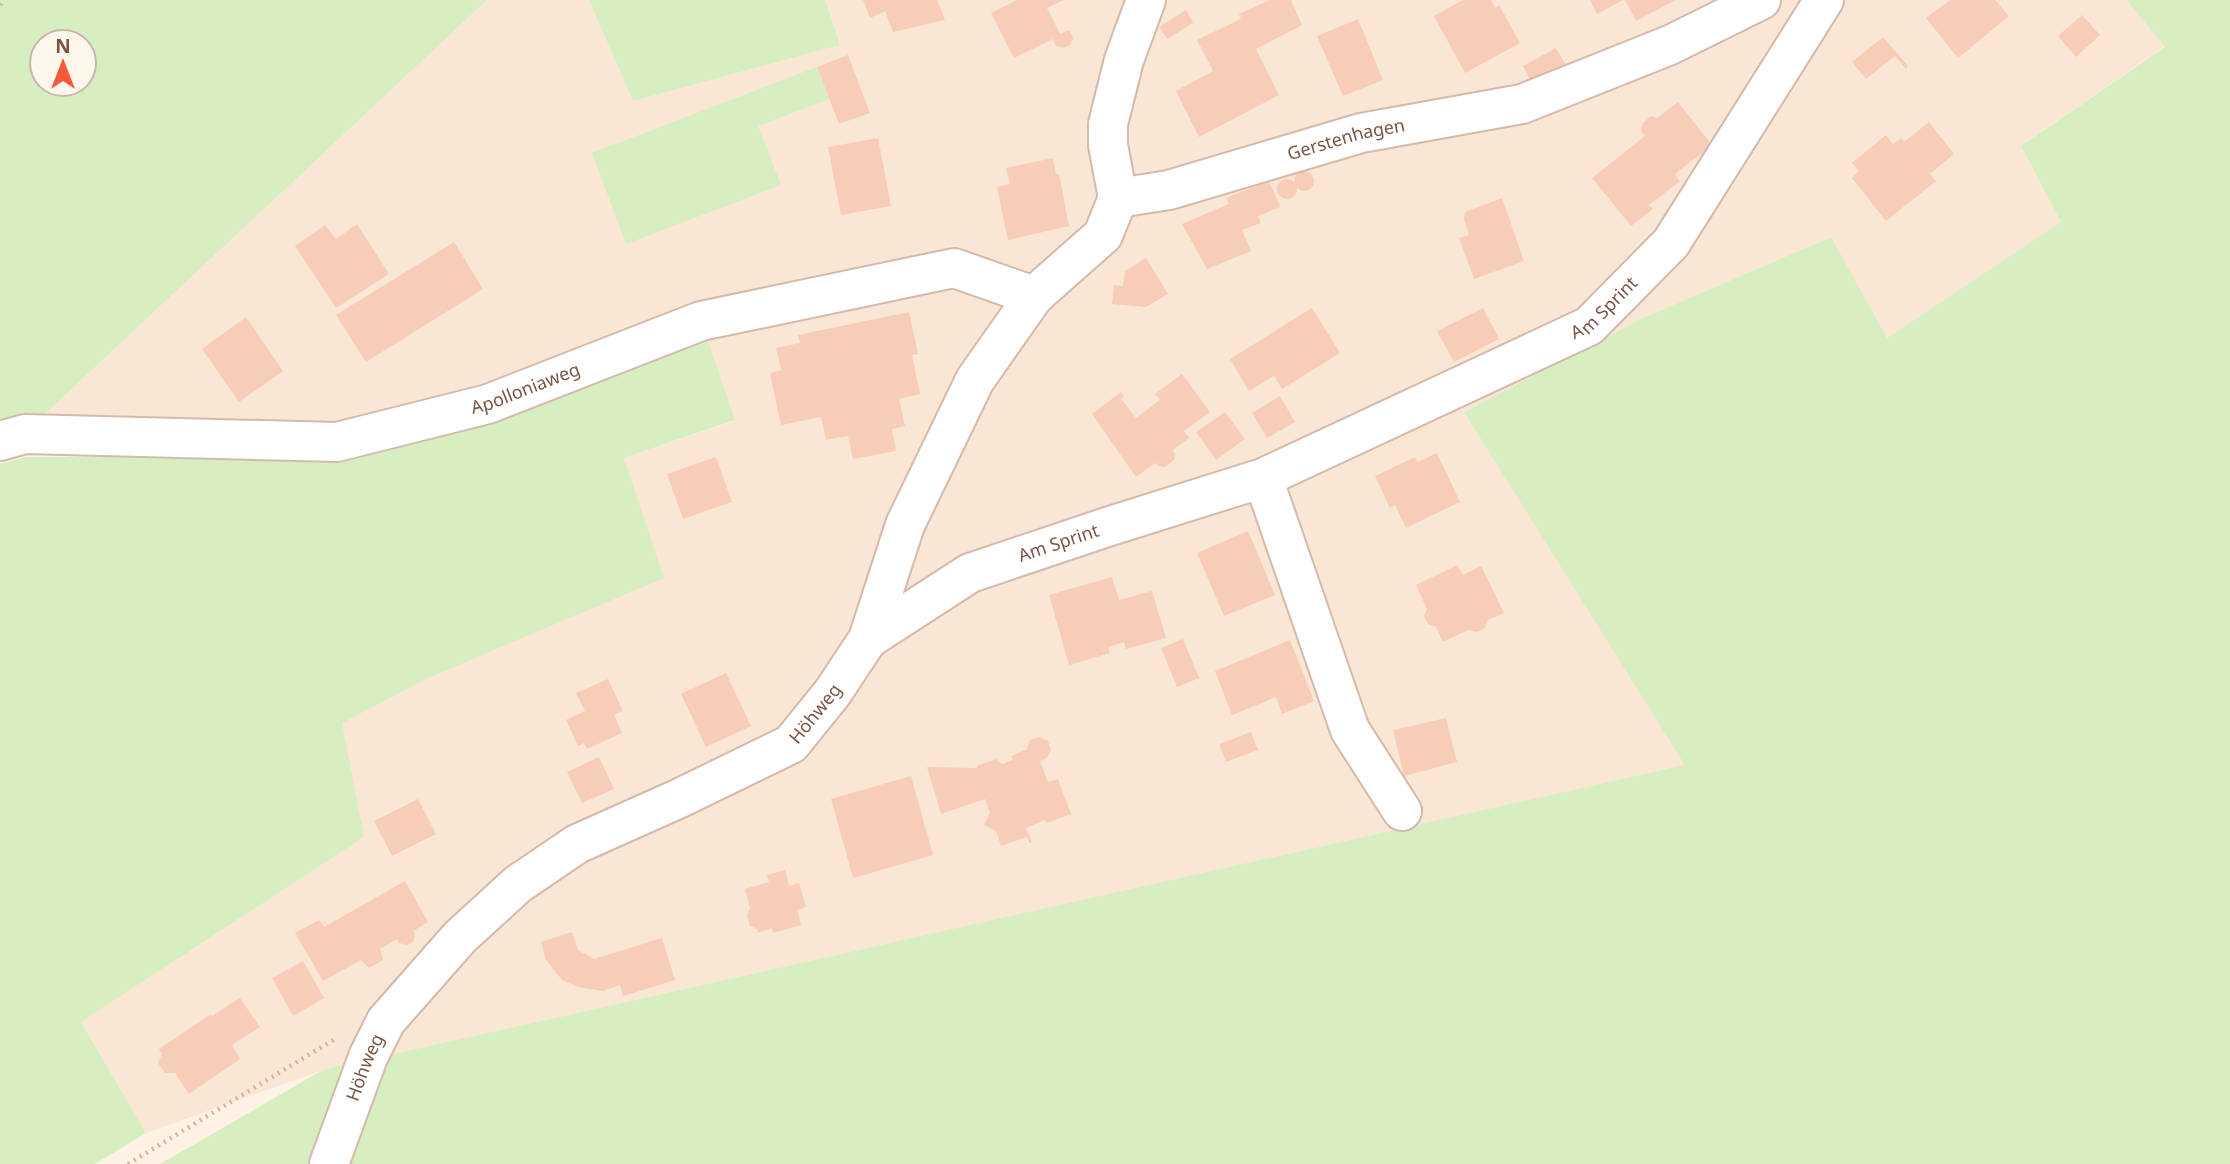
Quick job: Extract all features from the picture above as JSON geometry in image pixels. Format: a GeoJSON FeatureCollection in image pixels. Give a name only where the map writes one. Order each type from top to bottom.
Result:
{"type":"FeatureCollection","features":[{"type":"Feature","properties":{"kind":"street"},"geometry":{"type":"LineString","coordinates":[[1118,198],[1108,145],[1108,124],[1124,60],[1146,0]]}},
{"type":"Feature","properties":{"kind":"street","name":"Gerstenhagen"},"geometry":{"type":"LineString","coordinates":[[1118,198],[1169,190],[1361,133],[1522,104],[1670,45],[1761,0]]}},
{"type":"Feature","properties":{"kind":"street","name":"Am Sprint"},"geometry":{"type":"LineString","coordinates":[[868,639],[970,573],[1263,478],[1589,326],[1671,243],[1824,0]]}},
{"type":"Feature","properties":{"kind":"street","name":"Höhweg"},"geometry":{"type":"LineString","coordinates":[[329,1164],[368,1058],[386,1021],[460,937],[518,884],[577,844],[791,744],[833,692],[868,639],[905,525],[975,380],[1034,296],[1103,234],[1118,198]]}},
{"type":"Feature","properties":{"kind":"street","name":"Apolloniaweg"},"geometry":{"type":"LineString","coordinates":[[0,440],[25,434],[337,442],[488,404],[701,321],[954,268],[1034,296]]}},
{"type":"Feature","properties":{"kind":"street"},"geometry":{"type":"LineString","coordinates":[[1263,478],[1350,730],[1402,811]]}},
{"type":"Feature","properties":{"kind":"path"},"geometry":{"type":"LineString","coordinates":[[0,5],[4,0]]}},
{"type":"Feature","properties":{"kind":"path"},"geometry":{"type":"LineString","coordinates":[[128,1164],[331,1040],[386,1021]]}},
{"type":"Feature","properties":{"kind":"shaded area"},"geometry":{"type":"Polygon","coordinates":[[[487,0],[589,0],[633,101],[840,45],[825,0],[2127,0],[2165,46],[2021,146],[2061,222],[1887,338],[1830,237],[1643,318],[1464,412],[1686,765],[323,1070],[146,1133],[81,1022],[364,837],[341,723],[428,678],[624,458],[735,421],[337,442],[32,426],[487,0]]]}},
{"type":"Feature","properties":{"kind":"green space"},"geometry":{"type":"Polygon","coordinates":[[[0,0],[487,0],[32,426],[0,435],[0,0]]]}},
{"type":"Feature","properties":{"kind":"green space"},"geometry":{"type":"Polygon","coordinates":[[[589,0],[825,0],[840,45],[633,101],[589,0]]]}},
{"type":"Feature","properties":{"kind":"green space"},"geometry":{"type":"Polygon","coordinates":[[[2127,0],[2230,0],[2230,1164],[160,1164],[323,1070],[1685,765],[1464,412],[1643,318],[1831,237],[1887,338],[2061,222],[2021,146],[2165,47],[2127,0]]]}},
{"type":"Feature","properties":{"kind":"green space"},"geometry":{"type":"Polygon","coordinates":[[[817,67],[829,99],[758,126],[781,185],[626,244],[592,153],[817,67]]]}},
{"type":"Feature","properties":{"kind":"green space"},"geometry":{"type":"Polygon","coordinates":[[[701,321],[735,420],[624,458],[664,578],[428,678],[342,723],[364,837],[81,1022],[146,1133],[95,1164],[0,1164],[0,464],[25,457],[327,457],[701,321]]]}},
{"type":"Feature","properties":{"kind":"building"},"geometry":{"type":"Polygon","coordinates":[[[863,0],[937,0],[945,20],[893,32],[885,11],[870,18],[863,0]]]}},
{"type":"Feature","properties":{"kind":"building"},"geometry":{"type":"Polygon","coordinates":[[[1017,0],[1064,0],[1047,8],[1060,34],[1069,30],[1073,38],[1070,45],[1064,48],[1056,46],[1053,39],[1014,58],[991,13],[1017,0]]]}},
{"type":"Feature","properties":{"kind":"building"},"geometry":{"type":"Polygon","coordinates":[[[1270,0],[1291,0],[1302,25],[1256,49],[1279,95],[1199,137],[1176,91],[1213,71],[1197,40],[1241,19],[1239,14],[1270,0]]]}},
{"type":"Feature","properties":{"kind":"building"},"geometry":{"type":"Polygon","coordinates":[[[1463,0],[1491,0],[1495,8],[1499,5],[1520,43],[1465,73],[1434,16],[1463,0]]]}},
{"type":"Feature","properties":{"kind":"building"},"geometry":{"type":"Polygon","coordinates":[[[1590,0],[1623,0],[1597,14],[1590,0]]]}},
{"type":"Feature","properties":{"kind":"building"},"geometry":{"type":"Polygon","coordinates":[[[1625,0],[1676,0],[1636,21],[1625,0]]]}},
{"type":"Feature","properties":{"kind":"building"},"geometry":{"type":"Polygon","coordinates":[[[1950,0],[1995,0],[2009,16],[1958,58],[1926,18],[1950,0]]]}},
{"type":"Feature","properties":{"kind":"building"},"geometry":{"type":"Polygon","coordinates":[[[1186,10],[1193,23],[1167,39],[1159,27],[1186,10]]]}},
{"type":"Feature","properties":{"kind":"building"},"geometry":{"type":"Polygon","coordinates":[[[2082,15],[2100,35],[2076,57],[2058,36],[2082,15]]]}},
{"type":"Feature","properties":{"kind":"building"},"geometry":{"type":"Polygon","coordinates":[[[1358,19],[1383,80],[1343,96],[1317,36],[1358,19]]]}},
{"type":"Feature","properties":{"kind":"building"},"geometry":{"type":"Polygon","coordinates":[[[1883,37],[1908,66],[1906,69],[1895,56],[1866,79],[1852,62],[1883,37]]]}},
{"type":"Feature","properties":{"kind":"building"},"geometry":{"type":"Polygon","coordinates":[[[1556,48],[1565,64],[1532,83],[1523,66],[1556,48]]]}},
{"type":"Feature","properties":{"kind":"building"},"geometry":{"type":"Polygon","coordinates":[[[848,55],[870,113],[839,124],[817,67],[848,55]]]}},
{"type":"Feature","properties":{"kind":"building"},"geometry":{"type":"Polygon","coordinates":[[[1678,102],[1712,145],[1675,174],[1680,181],[1649,205],[1653,209],[1631,226],[1592,178],[1645,136],[1641,131],[1643,123],[1651,116],[1657,118],[1678,102]]]}},
{"type":"Feature","properties":{"kind":"building"},"geometry":{"type":"Polygon","coordinates":[[[1929,122],[1954,154],[1930,174],[1936,181],[1886,221],[1852,178],[1859,171],[1852,163],[1886,135],[1893,144],[1901,138],[1904,142],[1929,122]]]}},
{"type":"Feature","properties":{"kind":"building"},"geometry":{"type":"Polygon","coordinates":[[[878,138],[891,206],[841,215],[828,147],[878,138]]]}},
{"type":"Feature","properties":{"kind":"building"},"geometry":{"type":"Polygon","coordinates":[[[1053,158],[1056,174],[1059,174],[1069,226],[1008,240],[997,187],[1010,184],[1006,168],[1053,158]]]}},
{"type":"Feature","properties":{"kind":"building"},"geometry":{"type":"Polygon","coordinates":[[[1304,171],[1311,174],[1314,181],[1311,188],[1304,191],[1297,188],[1294,181],[1297,174],[1304,171]]]}},
{"type":"Feature","properties":{"kind":"building"},"geometry":{"type":"Polygon","coordinates":[[[1287,179],[1294,182],[1297,189],[1294,196],[1287,199],[1280,196],[1277,189],[1280,182],[1287,179]]]}},
{"type":"Feature","properties":{"kind":"building"},"geometry":{"type":"Polygon","coordinates":[[[1269,181],[1280,207],[1258,216],[1261,223],[1242,230],[1251,251],[1207,269],[1182,224],[1229,204],[1226,198],[1269,181]]]}},
{"type":"Feature","properties":{"kind":"building"},"geometry":{"type":"Polygon","coordinates":[[[1502,198],[1524,261],[1474,279],[1459,238],[1469,235],[1464,219],[1465,212],[1502,198]]]}},
{"type":"Feature","properties":{"kind":"building"},"geometry":{"type":"Polygon","coordinates":[[[357,224],[389,274],[336,308],[295,246],[325,225],[336,239],[357,224]]]}},
{"type":"Feature","properties":{"kind":"building"},"geometry":{"type":"Polygon","coordinates":[[[454,242],[483,289],[366,362],[336,315],[454,242]]]}},
{"type":"Feature","properties":{"kind":"building"},"geometry":{"type":"Polygon","coordinates":[[[1146,258],[1168,294],[1146,307],[1112,304],[1114,285],[1123,286],[1125,271],[1146,258]]]}},
{"type":"Feature","properties":{"kind":"building"},"geometry":{"type":"Polygon","coordinates":[[[1312,308],[1340,353],[1282,389],[1274,376],[1249,391],[1230,359],[1312,308]]]}},
{"type":"Feature","properties":{"kind":"building"},"geometry":{"type":"Polygon","coordinates":[[[1483,308],[1499,339],[1454,362],[1437,331],[1483,308]]]}},
{"type":"Feature","properties":{"kind":"building"},"geometry":{"type":"Polygon","coordinates":[[[909,312],[918,354],[912,355],[920,394],[899,399],[905,426],[892,429],[896,451],[853,459],[848,436],[826,440],[821,417],[781,425],[770,373],[781,370],[776,348],[800,343],[798,335],[909,312]]]}},
{"type":"Feature","properties":{"kind":"building"},"geometry":{"type":"Polygon","coordinates":[[[246,317],[283,371],[239,402],[202,349],[246,317]]]}},
{"type":"Feature","properties":{"kind":"building"},"geometry":{"type":"Polygon","coordinates":[[[1182,374],[1210,412],[1184,431],[1189,438],[1173,450],[1174,460],[1165,467],[1155,463],[1136,477],[1092,414],[1121,392],[1124,396],[1121,399],[1136,418],[1160,400],[1155,394],[1182,374]]]}},
{"type":"Feature","properties":{"kind":"building"},"geometry":{"type":"Polygon","coordinates":[[[1280,396],[1295,422],[1267,438],[1252,413],[1280,396]]]}},
{"type":"Feature","properties":{"kind":"building"},"geometry":{"type":"Polygon","coordinates":[[[1225,412],[1245,439],[1216,460],[1196,432],[1225,412]]]}},
{"type":"Feature","properties":{"kind":"building"},"geometry":{"type":"Polygon","coordinates":[[[1437,453],[1460,502],[1406,528],[1395,505],[1390,508],[1375,476],[1415,457],[1418,462],[1437,453]]]}},
{"type":"Feature","properties":{"kind":"building"},"geometry":{"type":"Polygon","coordinates":[[[716,457],[732,502],[683,519],[667,474],[716,457]]]}},
{"type":"Feature","properties":{"kind":"building"},"geometry":{"type":"Polygon","coordinates":[[[1248,531],[1275,595],[1224,616],[1197,553],[1248,531]]]}},
{"type":"Feature","properties":{"kind":"building"},"geometry":{"type":"Polygon","coordinates":[[[1457,565],[1463,575],[1481,566],[1504,613],[1488,620],[1485,628],[1477,632],[1468,630],[1443,642],[1436,627],[1428,624],[1424,616],[1427,609],[1416,585],[1457,565]]]}},
{"type":"Feature","properties":{"kind":"building"},"geometry":{"type":"Polygon","coordinates":[[[1112,577],[1119,600],[1152,591],[1166,638],[1126,649],[1124,642],[1108,647],[1110,653],[1069,665],[1049,595],[1112,577]]]}},
{"type":"Feature","properties":{"kind":"building"},"geometry":{"type":"Polygon","coordinates":[[[1183,639],[1199,678],[1177,687],[1161,648],[1183,639]]]}},
{"type":"Feature","properties":{"kind":"building"},"geometry":{"type":"Polygon","coordinates":[[[1290,640],[1314,701],[1282,714],[1276,697],[1232,715],[1215,671],[1290,640]]]}},
{"type":"Feature","properties":{"kind":"building"},"geometry":{"type":"Polygon","coordinates":[[[726,673],[751,726],[706,747],[681,694],[726,673]]]}},
{"type":"Feature","properties":{"kind":"building"},"geometry":{"type":"Polygon","coordinates":[[[608,679],[623,711],[614,715],[622,733],[587,749],[584,743],[578,746],[566,720],[585,711],[576,693],[608,679]]]}},
{"type":"Feature","properties":{"kind":"building"},"geometry":{"type":"Polygon","coordinates":[[[1446,718],[1457,762],[1404,776],[1393,730],[1446,718]]]}},
{"type":"Feature","properties":{"kind":"building"},"geometry":{"type":"Polygon","coordinates":[[[1251,732],[1258,750],[1226,762],[1219,744],[1251,732]]]}},
{"type":"Feature","properties":{"kind":"building"},"geometry":{"type":"Polygon","coordinates":[[[1039,737],[1048,741],[1051,750],[1047,758],[1040,761],[1048,782],[1058,779],[1071,814],[1026,828],[1032,843],[1027,837],[1001,846],[996,831],[984,825],[990,813],[985,799],[941,814],[927,767],[977,768],[978,765],[997,759],[1002,764],[1013,760],[1011,756],[1026,750],[1030,740],[1039,737]]]}},
{"type":"Feature","properties":{"kind":"building"},"geometry":{"type":"Polygon","coordinates":[[[599,757],[614,789],[582,803],[567,772],[599,757]]]}},
{"type":"Feature","properties":{"kind":"building"},"geometry":{"type":"Polygon","coordinates":[[[911,776],[933,855],[853,878],[831,799],[911,776]]]}},
{"type":"Feature","properties":{"kind":"building"},"geometry":{"type":"Polygon","coordinates":[[[418,799],[436,834],[392,856],[374,821],[418,799]]]}},
{"type":"Feature","properties":{"kind":"building"},"geometry":{"type":"Polygon","coordinates":[[[785,870],[789,886],[799,883],[806,907],[797,910],[801,925],[773,933],[772,928],[758,933],[757,929],[750,926],[747,915],[750,908],[745,889],[769,882],[767,875],[785,870]]]}},
{"type":"Feature","properties":{"kind":"building"},"geometry":{"type":"Polygon","coordinates":[[[405,881],[428,922],[413,931],[413,942],[407,945],[399,943],[397,939],[380,949],[383,960],[369,968],[361,960],[323,981],[295,933],[319,920],[324,927],[405,881]]]}},
{"type":"Feature","properties":{"kind":"building"},"geometry":{"type":"Polygon","coordinates":[[[572,932],[578,950],[594,959],[662,938],[675,980],[623,996],[620,985],[603,991],[578,987],[562,980],[546,960],[541,942],[572,932]]]}},
{"type":"Feature","properties":{"kind":"building"},"geometry":{"type":"Polygon","coordinates":[[[303,961],[324,998],[293,1016],[272,978],[303,961]]]}},
{"type":"Feature","properties":{"kind":"building"},"geometry":{"type":"Polygon","coordinates":[[[240,998],[260,1027],[232,1045],[240,1059],[189,1094],[175,1073],[165,1073],[158,1063],[162,1054],[159,1049],[240,998]]]}}]}
